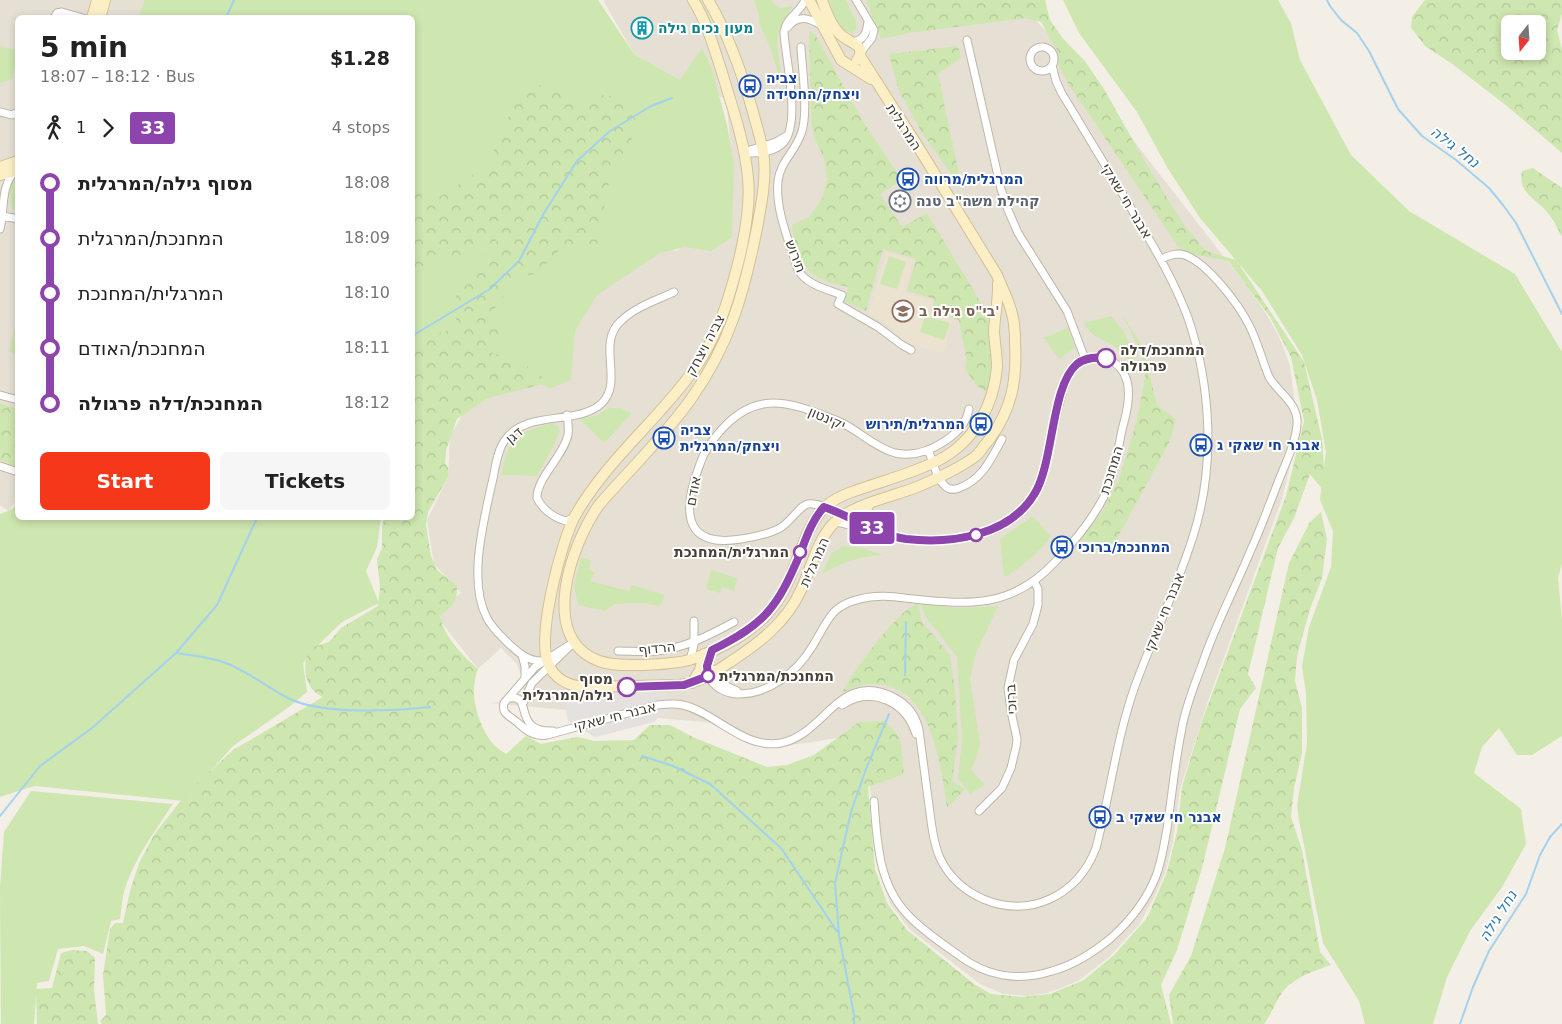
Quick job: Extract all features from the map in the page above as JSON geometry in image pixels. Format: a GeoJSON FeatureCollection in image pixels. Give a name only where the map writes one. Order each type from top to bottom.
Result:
{"type":"FeatureCollection","features":[{"type":"Feature","properties":{"kind":"street"},"geometry":{"type":"LineString","coordinates":[[93,15],[97,0]]}},
{"type":"Feature","properties":{"kind":"street"},"geometry":{"type":"LineString","coordinates":[[101,15],[105,0]]}},
{"type":"Feature","properties":{"kind":"street","name":"צביה ויצחק"},"geometry":{"type":"LineString","coordinates":[[546,662],[546,632],[557,566],[566,536],[575,517],[600,479],[684,382],[701,358],[717,327],[733,280],[746,216],[748,179],[744,153],[719,64],[701,15],[693,0]]}},
{"type":"Feature","properties":{"kind":"street","name":"צביה ויצחק"},"geometry":{"type":"LineString","coordinates":[[574,642],[566,621],[566,593],[572,558],[586,526],[598,505],[690,400],[722,347],[736,315],[750,264],[762,201],[763,149],[741,72],[726,31],[708,0]]}},
{"type":"Feature","properties":{"kind":"street"},"geometry":{"type":"LineString","coordinates":[[744,153],[780,146],[785,142],[793,121],[784,32],[787,22],[805,0]]}},
{"type":"Feature","properties":{"kind":"street"},"geometry":{"type":"LineString","coordinates":[[809,0],[841,60],[847,64],[854,62],[860,55],[872,38],[874,30],[856,0]]}},
{"type":"Feature","properties":{"kind":"street"},"geometry":{"type":"LineString","coordinates":[[822,0],[837,31],[858,46],[860,55]]}},
{"type":"Feature","properties":{"kind":"street"},"geometry":{"type":"LineString","coordinates":[[56,15],[62,12],[73,15]]}},
{"type":"Feature","properties":{"kind":"street"},"geometry":{"type":"LineString","coordinates":[[784,40],[789,26],[798,19],[807,18],[823,27]]}},
{"type":"Feature","properties":{"kind":"street"},"geometry":{"type":"LineString","coordinates":[[838,53],[840,47],[850,42],[857,42],[866,34],[868,21]]}},
{"type":"Feature","properties":{"kind":"street"},"geometry":{"type":"LineString","coordinates":[[821,511],[830,512],[837,520],[904,538],[942,540],[962,538],[978,534],[1003,523],[1028,504],[1035,494],[1043,475],[1066,381],[1074,367],[1085,359],[1067,311],[1022,241],[1008,210],[1001,188],[966,40]]}},
{"type":"Feature","properties":{"kind":"street","name":"תירוש"},"geometry":{"type":"LineString","coordinates":[[801,47],[804,104],[802,133],[783,163],[779,172],[778,186],[781,213],[798,270],[809,281],[842,295],[838,304],[878,327],[911,350]]}},
{"type":"Feature","properties":{"kind":"street"},"geometry":{"type":"LineString","coordinates":[[1041,47],[1049,50],[1054,57],[1052,65],[1048,70],[1042,71],[1034,68],[1030,61],[1031,53],[1041,47]]}},
{"type":"Feature","properties":{"kind":"street","name":"המרגלית"},"geometry":{"type":"LineString","coordinates":[[546,662],[561,680],[580,687],[649,687],[692,683],[711,674],[761,641],[783,618],[800,592],[820,546],[837,520],[869,504],[916,487],[959,467],[978,454],[1002,420],[1013,390],[1016,374],[1013,314],[997,275],[917,145],[874,81],[860,55]]}},
{"type":"Feature","properties":{"kind":"street","name":"המרגלית"},"geometry":{"type":"LineString","coordinates":[[847,64],[874,81]]}},
{"type":"Feature","properties":{"kind":"street","name":"אבנר חי שאקי"},"geometry":{"type":"LineString","coordinates":[[512,718],[528,732],[547,735],[657,705],[674,704],[691,708],[726,728],[758,741],[777,744],[798,737],[832,706],[850,694],[860,691],[874,691],[894,697],[910,710],[918,724],[936,847],[950,874],[964,889],[998,904],[1028,906],[1046,901],[1064,892],[1087,868],[1096,848],[1134,687],[1186,556],[1201,503],[1208,448],[1207,420],[1205,394],[1199,361],[1188,320],[1162,260],[1061,92],[1052,65]]}},
{"type":"Feature","properties":{"kind":"street","name":"אבנר חי שאקי"},"geometry":{"type":"LineString","coordinates":[[1042,71],[1061,92]]}},
{"type":"Feature","properties":{"kind":"street"},"geometry":{"type":"LineString","coordinates":[[792,105],[804,104]]}},
{"type":"Feature","properties":{"kind":"street"},"geometry":{"type":"LineString","coordinates":[[0,112],[12,115],[15,114]]}},
{"type":"Feature","properties":{"kind":"street"},"geometry":{"type":"LineString","coordinates":[[0,167],[15,168]]}},
{"type":"Feature","properties":{"kind":"street"},"geometry":{"type":"LineString","coordinates":[[0,176],[15,169]]}},
{"type":"Feature","properties":{"kind":"street"},"geometry":{"type":"LineString","coordinates":[[0,229],[3,216],[2,192],[15,170]]}},
{"type":"Feature","properties":{"kind":"street"},"geometry":{"type":"LineString","coordinates":[[3,216],[15,218]]}},
{"type":"Feature","properties":{"kind":"street"},"geometry":{"type":"LineString","coordinates":[[874,801],[881,863],[890,887],[902,908],[915,922],[968,963],[992,974],[1010,977],[1032,976],[1050,972],[1073,963],[1096,950],[1118,931],[1135,912],[1149,890],[1161,860],[1172,800],[1181,730],[1189,700],[1216,628],[1260,528],[1290,451],[1297,424],[1296,412],[1293,406],[1273,384],[1250,326],[1229,294],[1208,271],[1188,257],[1181,254],[1173,254],[1162,260]]}},
{"type":"Feature","properties":{"kind":"street"},"geometry":{"type":"LineString","coordinates":[[821,511],[844,495],[933,463],[951,453],[965,441],[982,418],[991,397],[997,366],[994,327],[998,290],[997,275]]}},
{"type":"Feature","properties":{"kind":"street","name":"דגן"},"geometry":{"type":"LineString","coordinates":[[546,662],[533,660],[522,655],[493,627],[481,602],[478,568],[489,499],[499,454],[505,440],[516,430],[532,422],[594,409],[604,401],[610,389],[611,381],[610,339],[620,321],[643,306],[674,292]]}},
{"type":"Feature","properties":{"kind":"street","name":"המחנכת"},"geometry":{"type":"LineString","coordinates":[[711,674],[715,686],[726,692],[738,694],[759,690],[777,682],[792,672],[812,648],[834,612],[850,602],[878,596],[955,603],[986,601],[1014,593],[1034,581],[1055,562],[1097,509],[1108,488],[1116,456],[1127,404],[1128,384],[1125,373],[1115,362],[1106,358],[1085,359]]}},
{"type":"Feature","properties":{"kind":"street"},"geometry":{"type":"LineString","coordinates":[[0,395],[15,399]]}},
{"type":"Feature","properties":{"kind":"street","name":"יקינטון"},"geometry":{"type":"LineString","coordinates":[[752,408],[775,402],[798,406],[845,424],[878,446],[895,453],[910,454],[928,450]]}},
{"type":"Feature","properties":{"kind":"street","name":"אודם"},"geometry":{"type":"LineString","coordinates":[[752,408],[742,412],[728,423],[715,437],[701,460],[692,488],[689,506],[689,514],[698,533],[712,540],[728,541],[743,539],[780,529],[790,522],[803,506],[807,504],[821,511]]}},
{"type":"Feature","properties":{"kind":"street"},"geometry":{"type":"LineString","coordinates":[[969,409],[960,430],[928,450],[946,487],[952,490],[967,485],[984,470],[1002,439]]}},
{"type":"Feature","properties":{"kind":"street"},"geometry":{"type":"LineString","coordinates":[[566,536],[558,519],[540,504],[537,494],[542,481],[566,440],[567,415]]}},
{"type":"Feature","properties":{"kind":"street"},"geometry":{"type":"LineString","coordinates":[[0,466],[15,471]]}},
{"type":"Feature","properties":{"kind":"street"},"geometry":{"type":"LineString","coordinates":[[869,504],[865,510],[865,517],[866,522],[871,527]]}},
{"type":"Feature","properties":{"kind":"street","name":"המרגלית"},"geometry":{"type":"LineString","coordinates":[[574,642],[585,653],[606,664],[638,665],[676,662],[708,655],[744,632],[766,615],[775,605],[789,580],[821,511]]}},
{"type":"Feature","properties":{"kind":"street"},"geometry":{"type":"LineString","coordinates":[[558,519],[566,521],[575,517]]}},
{"type":"Feature","properties":{"kind":"street"},"geometry":{"type":"LineString","coordinates":[[837,520],[871,527],[904,538]]}},
{"type":"Feature","properties":{"kind":"street","name":"ברוכי"},"geometry":{"type":"LineString","coordinates":[[979,811],[1002,788],[1011,768],[1017,739],[1010,711],[1008,688],[1014,660],[1033,624],[1038,605],[1038,589],[1034,581]]}},
{"type":"Feature","properties":{"kind":"street","name":"הרדוף"},"geometry":{"type":"LineString","coordinates":[[690,660],[694,641],[694,621]]}},
{"type":"Feature","properties":{"kind":"street","name":"הרדוף"},"geometry":{"type":"LineString","coordinates":[[618,651],[656,651],[672,648],[694,641],[734,622]]}},
{"type":"Feature","properties":{"kind":"street","name":"הרדוף"},"geometry":{"type":"LineString","coordinates":[[694,641],[708,655]]}},
{"type":"Feature","properties":{"kind":"street"},"geometry":{"type":"LineString","coordinates":[[546,662],[532,684],[519,716],[512,718],[505,714],[503,709],[504,703],[510,698],[525,677],[546,662],[574,642]]}},
{"type":"Feature","properties":{"kind":"street"},"geometry":{"type":"LineString","coordinates":[[522,655],[525,677]]}},
{"type":"Feature","properties":{"kind":"street"},"geometry":{"type":"LineString","coordinates":[[708,655],[711,674]]}},
{"type":"Feature","properties":{"kind":"street"},"geometry":{"type":"LineString","coordinates":[[692,683],[708,655]]}},
{"type":"Feature","properties":{"kind":"street"},"geometry":{"type":"LineString","coordinates":[[510,698],[517,698],[523,707]]}},
{"type":"Feature","properties":{"kind":"street","name":"אבנר חי שאקי"},"geometry":{"type":"LineString","coordinates":[[523,707],[527,721],[534,727],[542,730],[558,731]]}},
{"type":"Feature","properties":{"kind":"shaded area"},"geometry":{"type":"Polygon","coordinates":[[[0,0],[160,0],[148,15],[15,15],[15,193],[12,208],[15,209],[15,502],[9,511],[0,506],[0,0]]]}},
{"type":"Feature","properties":{"kind":"shaded area"},"geometry":{"type":"Polygon","coordinates":[[[603,0],[1017,0],[1060,46],[1249,289],[1267,315],[1281,341],[1290,366],[1295,404],[1296,442],[1282,499],[1208,701],[1180,789],[1173,841],[1166,870],[1154,898],[1139,925],[1108,958],[1078,981],[1048,993],[1028,996],[1003,994],[980,984],[909,929],[890,903],[879,872],[870,788],[879,746],[866,733],[807,743],[775,746],[715,723],[489,703],[524,700],[522,677],[517,664],[501,648],[478,669],[434,613],[461,593],[434,564],[427,520],[448,477],[450,436],[470,402],[528,387],[549,373],[576,311],[649,243],[677,251],[698,231],[731,150],[726,99],[680,80],[634,54],[603,0]]]}},
{"type":"Feature","properties":{"kind":"shaded area"},"geometry":{"type":"Polygon","coordinates":[[[886,252],[913,260],[905,293],[932,301],[929,312],[953,320],[943,353],[904,342],[896,332],[881,320],[868,315],[886,252]]]}},
{"type":"Feature","properties":{"kind":"shaded area"},"geometry":{"type":"Polygon","coordinates":[[[571,689],[585,692],[666,691],[672,714],[660,716],[654,722],[595,737],[568,721],[565,706],[571,689]]]}},
{"type":"Feature","properties":{"kind":"green space"},"geometry":{"type":"Polygon","coordinates":[[[145,0],[598,0],[634,54],[680,80],[702,48],[712,69],[727,125],[734,164],[732,237],[711,251],[685,247],[660,253],[597,295],[575,331],[571,380],[550,388],[434,338],[415,346],[415,15],[139,15],[145,0]]]}},
{"type":"Feature","properties":{"kind":"green space"},"geometry":{"type":"Polygon","coordinates":[[[754,0],[772,0],[779,8],[793,6],[779,31],[777,44],[781,71],[778,73],[770,47],[759,23],[754,0]]]}},
{"type":"Feature","properties":{"kind":"green space"},"geometry":{"type":"Polygon","coordinates":[[[826,0],[846,0],[856,21],[857,29],[853,33],[843,30],[839,26],[826,0]]]}},
{"type":"Feature","properties":{"kind":"green space"},"geometry":{"type":"Polygon","coordinates":[[[866,0],[1045,0],[1050,20],[1064,40],[1084,60],[1104,89],[1148,167],[1184,225],[1206,251],[1236,260],[1304,362],[1322,439],[1323,490],[1310,474],[1294,518],[1278,548],[1248,674],[1256,688],[1240,709],[1202,868],[1177,950],[1161,985],[1171,1024],[102,1024],[100,1021],[106,1015],[103,975],[110,929],[115,923],[123,923],[139,863],[154,835],[185,795],[233,750],[323,697],[312,688],[306,676],[307,655],[310,648],[329,642],[341,628],[378,606],[380,588],[377,559],[382,548],[384,520],[415,520],[415,341],[424,334],[435,334],[454,329],[456,324],[456,286],[460,281],[474,273],[479,262],[498,240],[430,266],[415,266],[415,181],[420,186],[423,203],[433,201],[487,166],[517,98],[537,84],[580,101],[604,95],[620,98],[639,124],[626,152],[610,177],[597,245],[575,244],[568,246],[556,253],[537,274],[520,276],[488,317],[499,328],[503,340],[488,351],[535,369],[547,383],[488,398],[457,419],[446,450],[445,463],[448,468],[448,477],[428,512],[426,525],[431,556],[437,570],[457,586],[455,600],[440,616],[442,624],[455,646],[478,669],[474,688],[476,708],[483,728],[493,744],[506,754],[526,736],[541,744],[577,737],[594,741],[634,740],[650,725],[670,725],[695,738],[767,767],[787,765],[814,755],[859,722],[886,721],[900,738],[904,774],[868,787],[875,869],[887,903],[907,930],[974,984],[991,994],[1022,997],[1050,994],[1084,980],[1114,955],[1147,918],[1167,872],[1177,832],[1182,787],[1202,721],[1286,496],[1304,421],[1291,357],[1270,317],[1228,261],[1182,252],[1069,85],[1058,65],[1058,52],[1041,22],[1025,18],[909,33],[881,39],[866,0]]]}},
{"type":"Feature","properties":{"kind":"green space"},"geometry":{"type":"Polygon","coordinates":[[[1063,0],[1278,0],[1291,23],[1300,60],[1351,155],[1409,211],[1515,274],[1562,352],[1562,563],[1558,578],[1562,620],[1562,736],[1532,755],[1517,755],[1499,728],[1482,747],[1474,773],[1521,809],[1526,844],[1502,887],[1470,931],[1447,977],[1433,1024],[1365,1024],[1359,1001],[1323,943],[1297,806],[1307,743],[1306,693],[1302,666],[1309,627],[1331,567],[1333,531],[1320,500],[1326,452],[1317,400],[1302,355],[1262,291],[1200,218],[1167,167],[1137,112],[1079,33],[1063,0]]]}},
{"type":"Feature","properties":{"kind":"green space"},"geometry":{"type":"Polygon","coordinates":[[[1425,0],[1562,0],[1562,13],[1557,30],[1562,50],[1562,153],[1507,106],[1451,63],[1425,46],[1411,28],[1412,17],[1425,0]]]}},
{"type":"Feature","properties":{"kind":"green space"},"geometry":{"type":"Polygon","coordinates":[[[809,30],[816,36],[862,120],[902,180],[880,194],[902,227],[927,213],[981,303],[989,322],[994,354],[989,393],[977,386],[965,369],[967,362],[959,320],[931,310],[935,299],[907,291],[916,259],[883,249],[866,311],[843,301],[849,287],[823,280],[808,270],[803,264],[797,250],[792,225],[809,217],[823,197],[827,180],[824,157],[814,138],[811,119],[809,30]]]}},
{"type":"Feature","properties":{"kind":"green space"},"geometry":{"type":"Polygon","coordinates":[[[0,46],[15,50],[15,66],[12,79],[0,83],[0,46]]]}},
{"type":"Feature","properties":{"kind":"green space"},"geometry":{"type":"Polygon","coordinates":[[[958,46],[961,58],[938,74],[962,189],[922,133],[899,91],[889,54],[958,46]]]}},
{"type":"Feature","properties":{"kind":"green space"},"geometry":{"type":"Polygon","coordinates":[[[1533,168],[1562,188],[1562,237],[1550,216],[1523,186],[1521,179],[1522,171],[1533,168]]]}},
{"type":"Feature","properties":{"kind":"green space"},"geometry":{"type":"Polygon","coordinates":[[[14,179],[15,211],[12,209],[10,189],[14,179]]]}},
{"type":"Feature","properties":{"kind":"green space"},"geometry":{"type":"Polygon","coordinates":[[[889,256],[906,262],[897,289],[880,284],[889,256]]]}},
{"type":"Feature","properties":{"kind":"green space"},"geometry":{"type":"Polygon","coordinates":[[[1120,311],[1143,347],[1157,405],[1176,419],[1169,443],[1112,548],[1103,543],[1078,540],[1102,512],[1119,479],[1137,420],[1145,377],[1142,354],[1120,311]]]}},
{"type":"Feature","properties":{"kind":"green space"},"geometry":{"type":"Polygon","coordinates":[[[925,316],[950,323],[944,340],[920,332],[925,316]]]}},
{"type":"Feature","properties":{"kind":"green space"},"geometry":{"type":"Polygon","coordinates":[[[1111,316],[1124,332],[1135,354],[1135,368],[1119,350],[1093,334],[1084,323],[1111,316]]]}},
{"type":"Feature","properties":{"kind":"green space"},"geometry":{"type":"Polygon","coordinates":[[[15,326],[15,354],[9,352],[15,326]]]}},
{"type":"Feature","properties":{"kind":"green space"},"geometry":{"type":"Polygon","coordinates":[[[1068,328],[1075,348],[1059,359],[1044,338],[1068,328]]]}},
{"type":"Feature","properties":{"kind":"green space"},"geometry":{"type":"Polygon","coordinates":[[[0,403],[15,408],[15,466],[0,460],[0,403]]]}},
{"type":"Feature","properties":{"kind":"green space"},"geometry":{"type":"Polygon","coordinates":[[[608,408],[621,408],[632,413],[604,443],[579,419],[598,415],[608,408]]]}},
{"type":"Feature","properties":{"kind":"green space"},"geometry":{"type":"Polygon","coordinates":[[[551,423],[557,425],[560,431],[537,476],[501,475],[507,452],[515,439],[521,434],[551,423]]]}},
{"type":"Feature","properties":{"kind":"green space"},"geometry":{"type":"Polygon","coordinates":[[[15,504],[15,520],[381,520],[377,547],[366,571],[379,603],[342,622],[310,653],[303,664],[307,692],[289,707],[233,746],[184,801],[34,786],[0,797],[0,514],[13,509],[15,504]]]}},
{"type":"Feature","properties":{"kind":"green space"},"geometry":{"type":"Polygon","coordinates":[[[1321,512],[1327,539],[1322,578],[1310,609],[1297,656],[1295,681],[1302,708],[1302,753],[1294,788],[1291,817],[1302,850],[1320,952],[1331,965],[1302,976],[1284,990],[1264,1024],[1173,1024],[1169,995],[1191,956],[1225,848],[1289,563],[1310,522],[1321,512]]]}},
{"type":"Feature","properties":{"kind":"green space"},"geometry":{"type":"Polygon","coordinates":[[[1033,516],[1051,537],[1029,560],[1004,577],[1000,539],[1033,516]]]}},
{"type":"Feature","properties":{"kind":"green space"},"geometry":{"type":"Polygon","coordinates":[[[843,546],[861,548],[883,555],[852,560],[822,574],[831,554],[843,546]]]}},
{"type":"Feature","properties":{"kind":"green space"},"geometry":{"type":"Polygon","coordinates":[[[581,557],[591,561],[589,570],[595,572],[590,581],[629,591],[632,585],[665,595],[660,606],[644,603],[615,604],[605,611],[578,605],[574,586],[581,557]]]}},
{"type":"Feature","properties":{"kind":"green space"},"geometry":{"type":"Polygon","coordinates":[[[711,570],[737,578],[734,591],[722,587],[720,593],[706,589],[711,570]]]}},
{"type":"Feature","properties":{"kind":"green space"},"geometry":{"type":"Polygon","coordinates":[[[918,603],[922,622],[950,655],[955,689],[958,738],[952,781],[965,789],[947,808],[936,747],[929,727],[919,709],[906,695],[889,686],[861,685],[842,693],[855,671],[876,643],[898,618],[918,603]]]}},
{"type":"Feature","properties":{"kind":"green space"},"geometry":{"type":"Polygon","coordinates":[[[921,604],[958,608],[998,606],[976,653],[970,679],[980,743],[971,770],[985,785],[970,794],[958,778],[962,740],[957,657],[925,616],[921,604]]]}},
{"type":"Feature","properties":{"kind":"green space"},"geometry":{"type":"Polygon","coordinates":[[[31,791],[173,804],[144,848],[132,871],[123,896],[120,919],[111,921],[103,954],[84,946],[58,949],[49,981],[37,983],[34,1024],[1,1024],[0,888],[4,832],[31,791]]]}},
{"type":"Feature","properties":{"kind":"green space"},"geometry":{"type":"Polygon","coordinates":[[[72,950],[87,951],[95,958],[94,990],[98,1024],[37,1024],[36,989],[52,988],[61,953],[72,950]]]}},
{"type":"Feature","properties":{"kind":"waterway"},"geometry":{"type":"LineString","coordinates":[[227,15],[234,0]]}},
{"type":"Feature","properties":{"kind":"waterway","name":"נחל גילה"},"geometry":{"type":"LineString","coordinates":[[1327,0],[1341,20],[1357,33],[1369,51],[1398,109],[1422,136],[1456,160],[1489,188],[1503,205],[1516,223],[1562,314]]}},
{"type":"Feature","properties":{"kind":"waterway"},"geometry":{"type":"LineString","coordinates":[[415,334],[490,289],[519,261],[544,213],[577,161],[610,131],[651,106],[672,98]]}},
{"type":"Feature","properties":{"kind":"waterway"},"geometry":{"type":"LineString","coordinates":[[0,816],[40,766],[92,728],[176,653],[217,605],[256,520]]}},
{"type":"Feature","properties":{"kind":"waterway"},"geometry":{"type":"LineString","coordinates":[[905,675],[906,622]]}},
{"type":"Feature","properties":{"kind":"waterway"},"geometry":{"type":"LineString","coordinates":[[177,653],[212,659],[232,665],[290,699],[321,708],[339,710],[397,710],[430,707]]}},
{"type":"Feature","properties":{"kind":"waterway"},"geometry":{"type":"LineString","coordinates":[[854,1024],[839,935],[835,883],[851,812],[866,769],[889,714]]}},
{"type":"Feature","properties":{"kind":"waterway"},"geometry":{"type":"LineString","coordinates":[[642,756],[673,766],[710,784],[781,848],[839,934]]}},
{"type":"Feature","properties":{"kind":"waterway","name":"נחל גילה"},"geometry":{"type":"LineString","coordinates":[[1460,1024],[1473,987],[1489,951],[1526,894],[1540,855],[1550,837],[1562,824]]}},
{"type":"Feature","properties":{"kind":"bus line","name":"33"},"geometry":{"type":"LineString","coordinates":[[627,687],[684,685],[708,676],[707,666],[712,650],[738,637],[757,623],[775,605],[789,580],[811,526],[824,507],[859,523],[904,538],[923,540],[962,538],[993,529],[1003,523],[1028,504],[1040,485],[1059,402],[1070,373],[1079,362],[1085,359],[1106,358]]}},
{"type":"Feature","properties":{"kind":"place","name":"מעון נכים גילה"},"geometry":{"type":"Point","coordinates":[642,28]}},
{"type":"Feature","properties":{"kind":"place","name":"צביה ויצחק/החסידה"},"geometry":{"type":"Point","coordinates":[750,86]}},
{"type":"Feature","properties":{"kind":"place","name":"המרגלית/מרווה"},"geometry":{"type":"Point","coordinates":[908,179]}},
{"type":"Feature","properties":{"kind":"place","name":"קהילת משה\"ב טנה"},"geometry":{"type":"Point","coordinates":[900,201]}},
{"type":"Feature","properties":{"kind":"place","name":"בי\"ס גילה ב'"},"geometry":{"type":"Point","coordinates":[903,311]}},
{"type":"Feature","properties":{"kind":"place","name":"המחנכת/דלה פרגולה"},"geometry":{"type":"Point","coordinates":[1106,358]}},
{"type":"Feature","properties":{"kind":"place","name":"המרגלית/תירוש"},"geometry":{"type":"Point","coordinates":[981,424]}},
{"type":"Feature","properties":{"kind":"place","name":"צביה ויצחק/המרגלית"},"geometry":{"type":"Point","coordinates":[664,438]}},
{"type":"Feature","properties":{"kind":"place","name":"אבנר חי שאקי ג"},"geometry":{"type":"Point","coordinates":[1201,445]}},
{"type":"Feature","properties":{"kind":"place","name":"המחנכת/ברוכי"},"geometry":{"type":"Point","coordinates":[1062,547]}},
{"type":"Feature","properties":{"kind":"place","name":"המרגלית/המחנכת"},"geometry":{"type":"Point","coordinates":[800,552]}},
{"type":"Feature","properties":{"kind":"place","name":"המחנכת/המרגלית"},"geometry":{"type":"Point","coordinates":[708,676]}},
{"type":"Feature","properties":{"kind":"place","name":"מסוף גילה/המרגלית"},"geometry":{"type":"Point","coordinates":[627,687]}},
{"type":"Feature","properties":{"kind":"place","name":"אבנר חי שאקי ב"},"geometry":{"type":"Point","coordinates":[1100,817]}}]}
